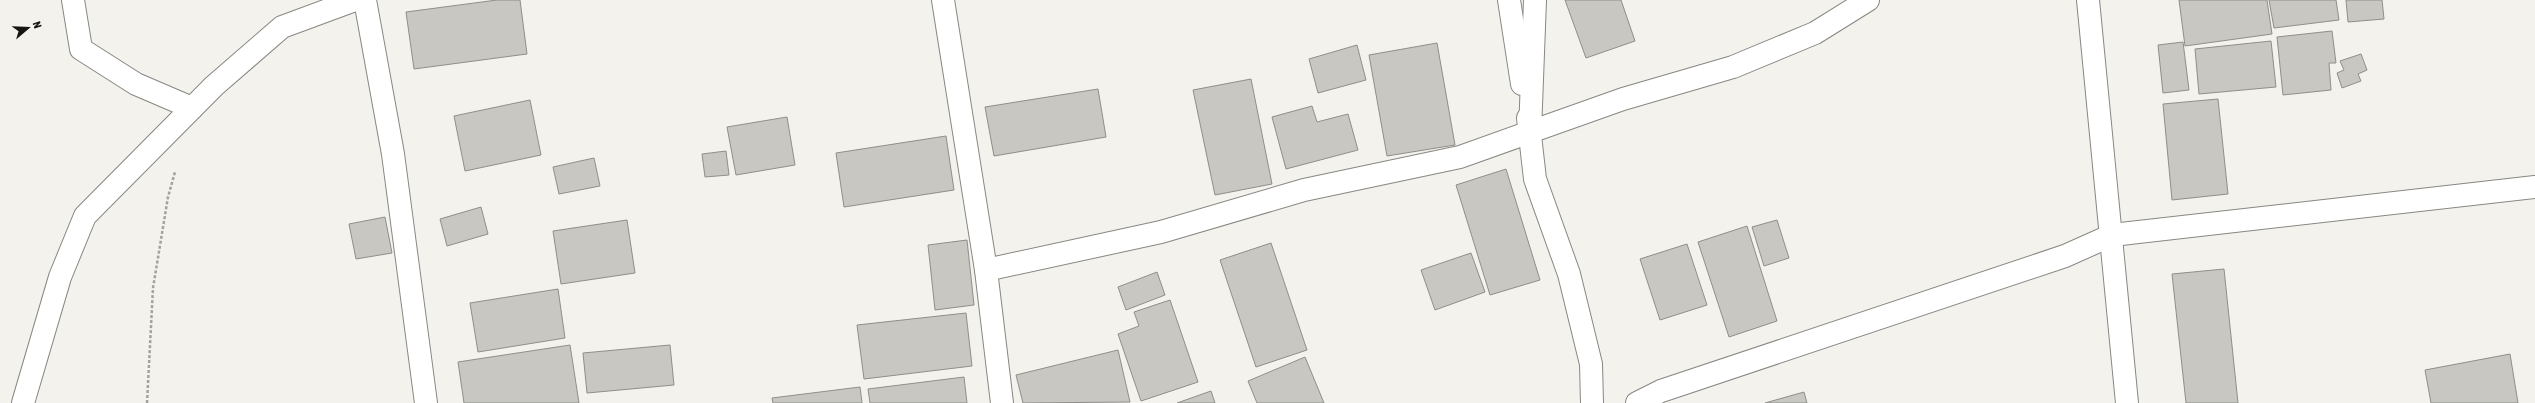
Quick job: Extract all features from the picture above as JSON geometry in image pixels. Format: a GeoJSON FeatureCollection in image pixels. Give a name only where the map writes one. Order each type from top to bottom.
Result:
{"type":"FeatureCollection","features":[{"type":"Feature","properties":{"kind":"street"},"geometry":{"type":"LineString","coordinates":[[73,0],[81,49],[136,84],[192,108]]}},
{"type":"Feature","properties":{"kind":"street"},"geometry":{"type":"LineString","coordinates":[[23,403],[60,277],[85,216],[214,86],[282,27],[355,0]]}},
{"type":"Feature","properties":{"kind":"street"},"geometry":{"type":"LineString","coordinates":[[365,0],[394,154],[426,403]]}},
{"type":"Feature","properties":{"kind":"street"},"geometry":{"type":"LineString","coordinates":[[943,0],[986,270],[1002,403]]}},
{"type":"Feature","properties":{"kind":"street"},"geometry":{"type":"LineString","coordinates":[[1509,0],[1530,132],[1535,179],[1569,274],[1591,364],[1592,403]]}},
{"type":"Feature","properties":{"kind":"street"},"geometry":{"type":"LineString","coordinates":[[1530,132],[1535,0]]}},
{"type":"Feature","properties":{"kind":"street"},"geometry":{"type":"LineString","coordinates":[[986,270],[1161,232],[1304,190],[1460,157],[1623,99],[1733,67],[1815,33],[1868,0]]}},
{"type":"Feature","properties":{"kind":"street"},"geometry":{"type":"LineString","coordinates":[[2088,0],[2112,235],[2127,403]]}},
{"type":"Feature","properties":{"kind":"street"},"geometry":{"type":"LineString","coordinates":[[1638,403],[1684,384],[2065,256],[2112,235],[2535,187]]}},
{"type":"Feature","properties":{"kind":"path"},"geometry":{"type":"LineString","coordinates":[[147,403],[153,288],[168,197],[176,167]]}},
{"type":"Feature","properties":{"kind":"building"},"geometry":{"type":"Polygon","coordinates":[[[497,0],[520,0],[527,54],[414,69],[406,12],[497,0]]]}},
{"type":"Feature","properties":{"kind":"building"},"geometry":{"type":"Polygon","coordinates":[[[1565,0],[1621,0],[1635,41],[1586,58],[1565,0]]]}},
{"type":"Feature","properties":{"kind":"building"},"geometry":{"type":"Polygon","coordinates":[[[2179,0],[2267,0],[2272,34],[2185,46],[2179,0]]]}},
{"type":"Feature","properties":{"kind":"building"},"geometry":{"type":"Polygon","coordinates":[[[2269,0],[2336,0],[2339,20],[2274,28],[2269,0]]]}},
{"type":"Feature","properties":{"kind":"building"},"geometry":{"type":"Polygon","coordinates":[[[2346,0],[2382,0],[2384,19],[2348,22],[2346,0]]]}},
{"type":"Feature","properties":{"kind":"building"},"geometry":{"type":"Polygon","coordinates":[[[2332,31],[2336,63],[2329,63],[2331,90],[2283,95],[2277,37],[2332,31]]]}},
{"type":"Feature","properties":{"kind":"building"},"geometry":{"type":"Polygon","coordinates":[[[2271,41],[2276,87],[2199,94],[2195,49],[2271,41]]]}},
{"type":"Feature","properties":{"kind":"building"},"geometry":{"type":"Polygon","coordinates":[[[2183,42],[2189,90],[2163,93],[2158,45],[2183,42]]]}},
{"type":"Feature","properties":{"kind":"building"},"geometry":{"type":"Polygon","coordinates":[[[1437,43],[1455,145],[1387,156],[1369,55],[1437,43]]]}},
{"type":"Feature","properties":{"kind":"building"},"geometry":{"type":"Polygon","coordinates":[[[1357,45],[1366,80],[1318,93],[1309,59],[1357,45]]]}},
{"type":"Feature","properties":{"kind":"building"},"geometry":{"type":"Polygon","coordinates":[[[2361,54],[2367,70],[2358,74],[2361,81],[2342,88],[2337,73],[2344,70],[2340,61],[2361,54]]]}},
{"type":"Feature","properties":{"kind":"building"},"geometry":{"type":"Polygon","coordinates":[[[1251,79],[1272,184],[1215,195],[1193,90],[1251,79]]]}},
{"type":"Feature","properties":{"kind":"building"},"geometry":{"type":"Polygon","coordinates":[[[1098,89],[1106,137],[994,156],[985,107],[1098,89]]]}},
{"type":"Feature","properties":{"kind":"building"},"geometry":{"type":"Polygon","coordinates":[[[2218,99],[2228,194],[2172,200],[2163,104],[2218,99]]]}},
{"type":"Feature","properties":{"kind":"building"},"geometry":{"type":"Polygon","coordinates":[[[530,100],[541,155],[465,171],[454,116],[530,100]]]}},
{"type":"Feature","properties":{"kind":"building"},"geometry":{"type":"Polygon","coordinates":[[[1312,106],[1317,122],[1348,114],[1358,150],[1286,169],[1272,117],[1312,106]]]}},
{"type":"Feature","properties":{"kind":"building"},"geometry":{"type":"Polygon","coordinates":[[[787,117],[795,165],[736,175],[727,127],[787,117]]]}},
{"type":"Feature","properties":{"kind":"building"},"geometry":{"type":"Polygon","coordinates":[[[946,136],[954,190],[844,207],[836,153],[946,136]]]}},
{"type":"Feature","properties":{"kind":"building"},"geometry":{"type":"Polygon","coordinates":[[[726,151],[729,175],[705,177],[702,154],[726,151]]]}},
{"type":"Feature","properties":{"kind":"building"},"geometry":{"type":"Polygon","coordinates":[[[594,158],[600,186],[559,194],[553,167],[594,158]]]}},
{"type":"Feature","properties":{"kind":"building"},"geometry":{"type":"Polygon","coordinates":[[[1506,169],[1540,280],[1490,295],[1456,185],[1506,169]]]}},
{"type":"Feature","properties":{"kind":"building"},"geometry":{"type":"Polygon","coordinates":[[[481,207],[488,234],[447,246],[440,219],[481,207]]]}},
{"type":"Feature","properties":{"kind":"building"},"geometry":{"type":"Polygon","coordinates":[[[385,217],[392,253],[356,259],[349,224],[385,217]]]}},
{"type":"Feature","properties":{"kind":"building"},"geometry":{"type":"Polygon","coordinates":[[[627,220],[635,273],[561,284],[553,231],[627,220]]]}},
{"type":"Feature","properties":{"kind":"building"},"geometry":{"type":"Polygon","coordinates":[[[1777,220],[1789,258],[1764,266],[1752,227],[1777,220]]]}},
{"type":"Feature","properties":{"kind":"building"},"geometry":{"type":"Polygon","coordinates":[[[1747,226],[1777,321],[1729,337],[1698,242],[1747,226]]]}},
{"type":"Feature","properties":{"kind":"building"},"geometry":{"type":"Polygon","coordinates":[[[967,240],[974,305],[935,310],[928,245],[967,240]]]}},
{"type":"Feature","properties":{"kind":"building"},"geometry":{"type":"Polygon","coordinates":[[[1271,243],[1307,350],[1256,367],[1220,260],[1271,243]]]}},
{"type":"Feature","properties":{"kind":"building"},"geometry":{"type":"Polygon","coordinates":[[[1687,244],[1707,305],[1660,320],[1640,259],[1687,244]]]}},
{"type":"Feature","properties":{"kind":"building"},"geometry":{"type":"Polygon","coordinates":[[[1471,253],[1485,292],[1435,310],[1421,270],[1471,253]]]}},
{"type":"Feature","properties":{"kind":"building"},"geometry":{"type":"Polygon","coordinates":[[[2224,269],[2238,403],[2186,403],[2172,274],[2224,269]]]}},
{"type":"Feature","properties":{"kind":"building"},"geometry":{"type":"Polygon","coordinates":[[[1157,272],[1165,295],[1126,310],[1118,287],[1157,272]]]}},
{"type":"Feature","properties":{"kind":"building"},"geometry":{"type":"Polygon","coordinates":[[[558,289],[565,338],[478,352],[470,303],[558,289]]]}},
{"type":"Feature","properties":{"kind":"building"},"geometry":{"type":"Polygon","coordinates":[[[1170,300],[1198,382],[1141,401],[1118,334],[1139,326],[1134,312],[1170,300]]]}},
{"type":"Feature","properties":{"kind":"building"},"geometry":{"type":"Polygon","coordinates":[[[966,313],[972,366],[864,379],[857,325],[966,313]]]}},
{"type":"Feature","properties":{"kind":"building"},"geometry":{"type":"Polygon","coordinates":[[[570,345],[579,403],[464,403],[458,362],[570,345]]]}},
{"type":"Feature","properties":{"kind":"building"},"geometry":{"type":"Polygon","coordinates":[[[670,345],[674,385],[587,393],[583,353],[670,345]]]}},
{"type":"Feature","properties":{"kind":"building"},"geometry":{"type":"Polygon","coordinates":[[[1118,350],[1130,402],[1023,403],[1016,375],[1118,350]]]}},
{"type":"Feature","properties":{"kind":"building"},"geometry":{"type":"Polygon","coordinates":[[[2510,354],[2518,403],[2431,403],[2425,370],[2510,354]]]}},
{"type":"Feature","properties":{"kind":"building"},"geometry":{"type":"Polygon","coordinates":[[[1305,357],[1324,403],[1257,403],[1248,381],[1305,357]]]}},
{"type":"Feature","properties":{"kind":"building"},"geometry":{"type":"Polygon","coordinates":[[[964,377],[967,403],[870,403],[868,389],[964,377]]]}},
{"type":"Feature","properties":{"kind":"building"},"geometry":{"type":"Polygon","coordinates":[[[860,387],[862,403],[773,403],[772,398],[860,387]]]}},
{"type":"Feature","properties":{"kind":"building"},"geometry":{"type":"Polygon","coordinates":[[[1211,391],[1215,403],[1177,403],[1211,391]]]}},
{"type":"Feature","properties":{"kind":"building"},"geometry":{"type":"Polygon","coordinates":[[[1804,392],[1807,403],[1765,403],[1804,392]]]}}]}
